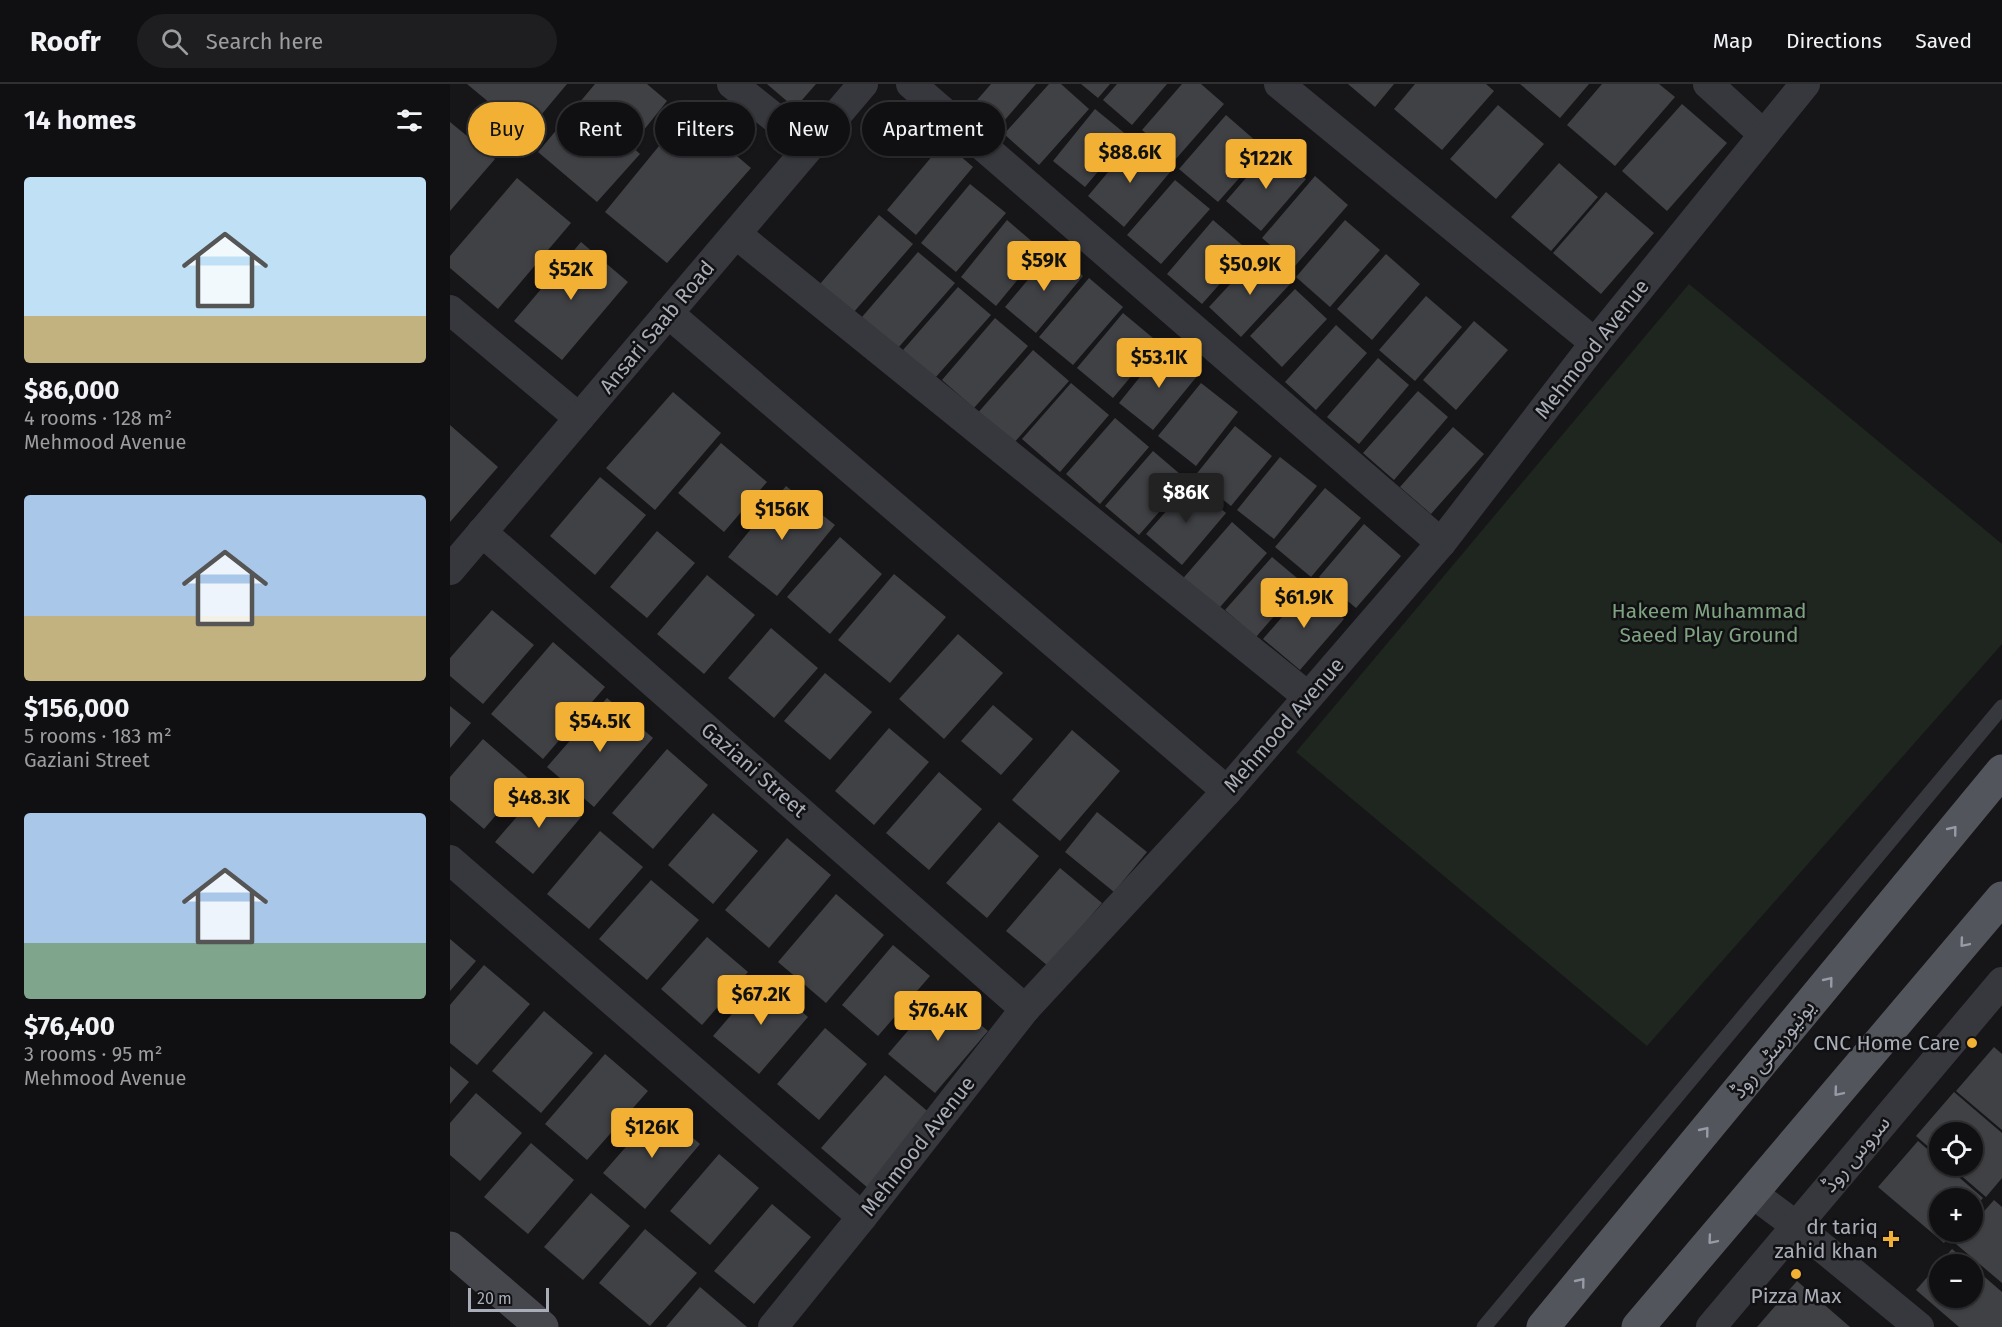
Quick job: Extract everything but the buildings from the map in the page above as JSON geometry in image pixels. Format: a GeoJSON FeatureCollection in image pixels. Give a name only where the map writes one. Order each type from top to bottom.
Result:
{"type":"FeatureCollection","features":[{"type":"Feature","properties":{"kind":"main road","name":"یونیورسٹی روڈ"},"geometry":{"type":"LineString","coordinates":[[1543,1327],[2002,771]]}},
{"type":"Feature","properties":{"kind":"main road"},"geometry":{"type":"LineString","coordinates":[[1638,1327],[2002,898]]}},
{"type":"Feature","properties":{"kind":"street"},"geometry":{"type":"LineString","coordinates":[[732,84],[767,112]]}},
{"type":"Feature","properties":{"kind":"street","name":"Ansari Saab Road"},"geometry":{"type":"LineString","coordinates":[[848,102],[863,84]]}},
{"type":"Feature","properties":{"kind":"street"},"geometry":{"type":"LineString","coordinates":[[911,84],[1441,543]]}},
{"type":"Feature","properties":{"kind":"street"},"geometry":{"type":"LineString","coordinates":[[1279,84],[1595,343]]}},
{"type":"Feature","properties":{"kind":"street"},"geometry":{"type":"LineString","coordinates":[[1708,84],[1763,134]]}},
{"type":"Feature","properties":{"kind":"street","name":"Mehmood Avenue"},"geometry":{"type":"LineString","coordinates":[[773,1327],[1025,1009],[1227,791],[1441,543],[1595,343],[1805,84]]}},
{"type":"Feature","properties":{"kind":"street","name":"Ansari Saab Road"},"geometry":{"type":"LineString","coordinates":[[450,570],[802,156]]}},
{"type":"Feature","properties":{"kind":"street"},"geometry":{"type":"LineString","coordinates":[[736,234],[1307,696]]}},
{"type":"Feature","properties":{"kind":"street"},"geometry":{"type":"LineString","coordinates":[[450,310],[579,418]]}},
{"type":"Feature","properties":{"kind":"street"},"geometry":{"type":"LineString","coordinates":[[668,313],[1227,791]]}},
{"type":"Feature","properties":{"kind":"street","name":"Gaziani Street"},"geometry":{"type":"LineString","coordinates":[[482,531],[1025,1009]]}},
{"type":"Feature","properties":{"kind":"street"},"geometry":{"type":"LineString","coordinates":[[450,860],[862,1217]]}},
{"type":"Feature","properties":{"kind":"street","name":"سروس روڈ"},"geometry":{"type":"LineString","coordinates":[[1711,1327],[2002,982]]}},
{"type":"Feature","properties":{"kind":"street"},"geometry":{"type":"LineString","coordinates":[[1752,1192],[1919,1327]]}},
{"type":"Feature","properties":{"kind":"street"},"geometry":{"type":"LineString","coordinates":[[450,1248],[542,1327]]}},
{"type":"Feature","properties":{"kind":"lane"},"geometry":{"type":"LineString","coordinates":[[1484,1327],[2002,708]]}},
{"type":"Feature","properties":{"kind":"green space","name":"Hakeem Muhammad Saeed Play Ground"},"geometry":{"type":"Polygon","coordinates":[[[1689,284],[2002,544],[2002,644],[1647,1046],[1296,752],[1689,284]]]}},
{"type":"Feature","properties":{"kind":"place","name":"CNC Home Care"},"geometry":{"type":"Point","coordinates":[1972,1043]}},
{"type":"Feature","properties":{"kind":"place","name":"dr tariq zahid khan"},"geometry":{"type":"Point","coordinates":[1891,1239]}},
{"type":"Feature","properties":{"kind":"place","name":"Pizza Max"},"geometry":{"type":"Point","coordinates":[1796,1274]}}]}
